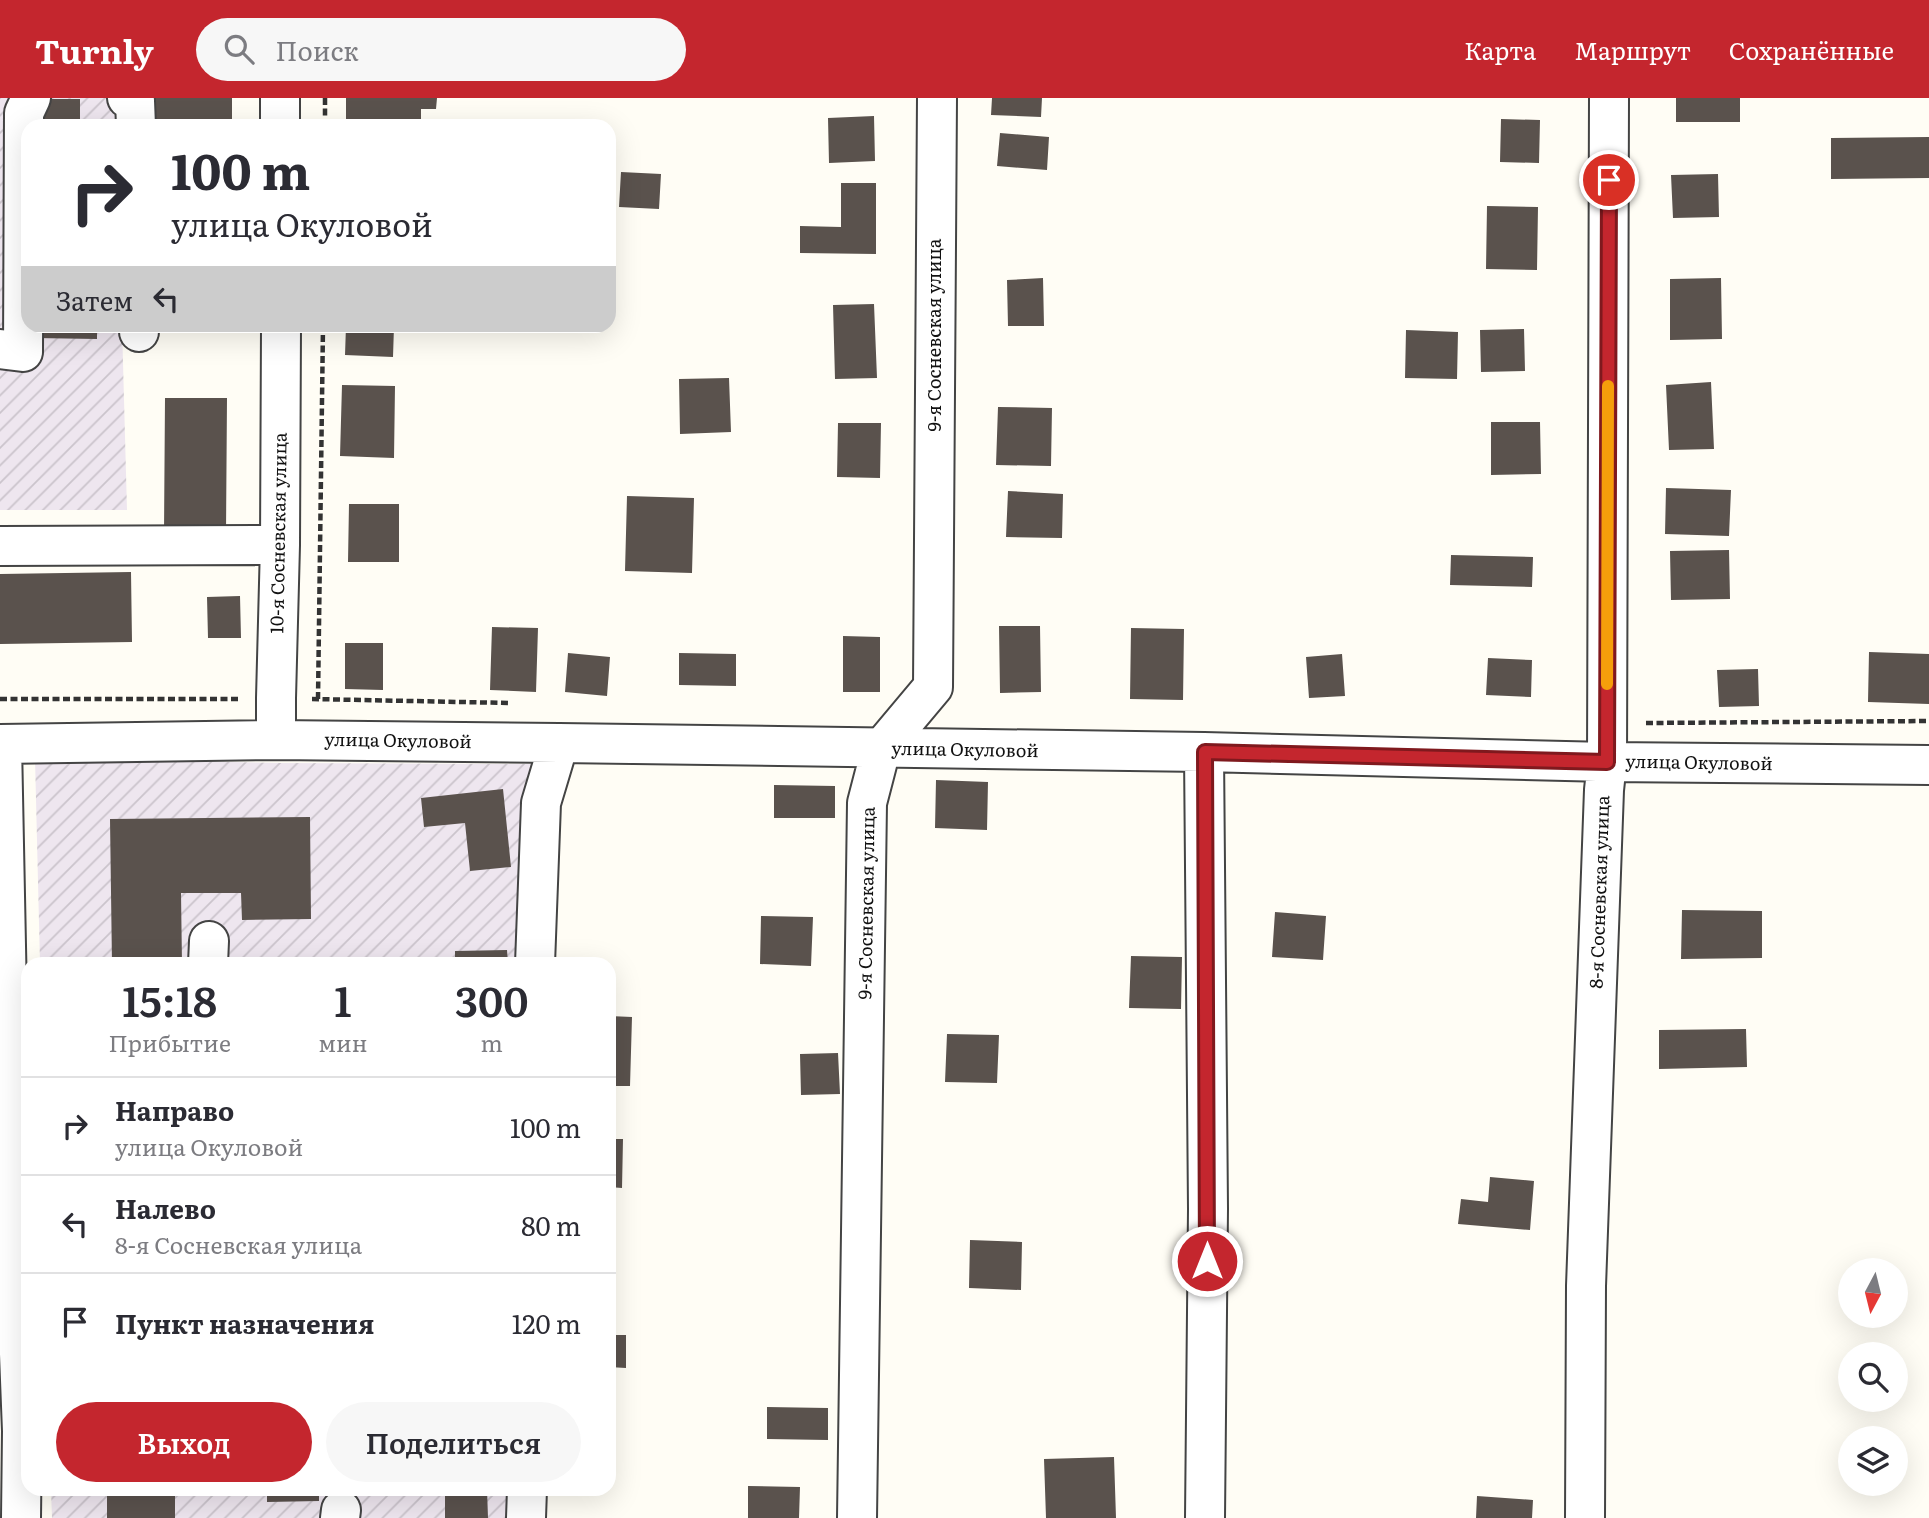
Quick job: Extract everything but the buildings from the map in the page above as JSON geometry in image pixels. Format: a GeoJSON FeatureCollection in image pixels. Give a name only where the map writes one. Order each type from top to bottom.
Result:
{"type":"FeatureCollection","features":[{"type":"Feature","properties":{"kind":"street"},"geometry":{"type":"LineString","coordinates":[[24,119],[31,98]]}},
{"type":"Feature","properties":{"kind":"street"},"geometry":{"type":"LineString","coordinates":[[127,98],[135,101],[136,119]]}},
{"type":"Feature","properties":{"kind":"street"},"geometry":{"type":"LineString","coordinates":[[280,98],[280,119]]}},
{"type":"Feature","properties":{"kind":"street","name":"9-я Сосневская улица"},"geometry":{"type":"LineString","coordinates":[[857,1518],[867,803],[881,749],[933,687],[937,98]]}},
{"type":"Feature","properties":{"kind":"street","name":"8-я Сосневская улица"},"geometry":{"type":"LineString","coordinates":[[1585,1518],[1586,1286],[1607,762],[1609,98]]}},
{"type":"Feature","properties":{"kind":"street"},"geometry":{"type":"LineString","coordinates":[[0,349],[23,352],[23,333]]}},
{"type":"Feature","properties":{"kind":"street","name":"10-я Сосневская улица"},"geometry":{"type":"LineString","coordinates":[[276,740],[281,333]]}},
{"type":"Feature","properties":{"kind":"street"},"geometry":{"type":"LineString","coordinates":[[0,546],[280,545]]}},
{"type":"Feature","properties":{"kind":"street","name":"улица Окуловой"},"geometry":{"type":"LineString","coordinates":[[1,744],[276,740],[559,743],[1205,752],[1607,762],[1929,765]]}},
{"type":"Feature","properties":{"kind":"street"},"geometry":{"type":"LineString","coordinates":[[535,957],[541,803],[559,743]]}},
{"type":"Feature","properties":{"kind":"street"},"geometry":{"type":"LineString","coordinates":[[1,744],[18,1024],[4,1097],[21,1367]]}},
{"type":"Feature","properties":{"kind":"street"},"geometry":{"type":"LineString","coordinates":[[1205,752],[1208,1209],[1205,1518]]}},
{"type":"Feature","properties":{"kind":"street"},"geometry":{"type":"LineString","coordinates":[[21,1518],[22,1496]]}},
{"type":"Feature","properties":{"kind":"street"},"geometry":{"type":"LineString","coordinates":[[526,1518],[527,1496]]}},
{"type":"Feature","properties":{"kind":"path"},"geometry":{"type":"LineString","coordinates":[[325,119],[326,98]]}},
{"type":"Feature","properties":{"kind":"path"},"geometry":{"type":"LineString","coordinates":[[318,699],[323,333]]}},
{"type":"Feature","properties":{"kind":"shaded area"},"geometry":{"type":"Polygon","coordinates":[[[0,98],[117,98],[117,119],[21,119],[21,333],[122,333],[127,510],[0,510],[0,98]]]}},
{"type":"Feature","properties":{"kind":"shaded area"},"geometry":{"type":"Polygon","coordinates":[[[35,758],[533,764],[527,957],[40,957],[35,758]]]}},
{"type":"Feature","properties":{"kind":"shaded area"},"geometry":{"type":"Polygon","coordinates":[[[51,1496],[516,1496],[515,1518],[52,1518],[51,1496]]]}},
{"type":"Feature","properties":{"kind":"slow traffic"},"geometry":{"type":"LineString","coordinates":[[1607,684],[1608,386]]}},
{"type":"Feature","properties":{"kind":"route"},"geometry":{"type":"LineString","coordinates":[[1207,1261],[1205,752],[1607,762],[1609,180]]}}]}
